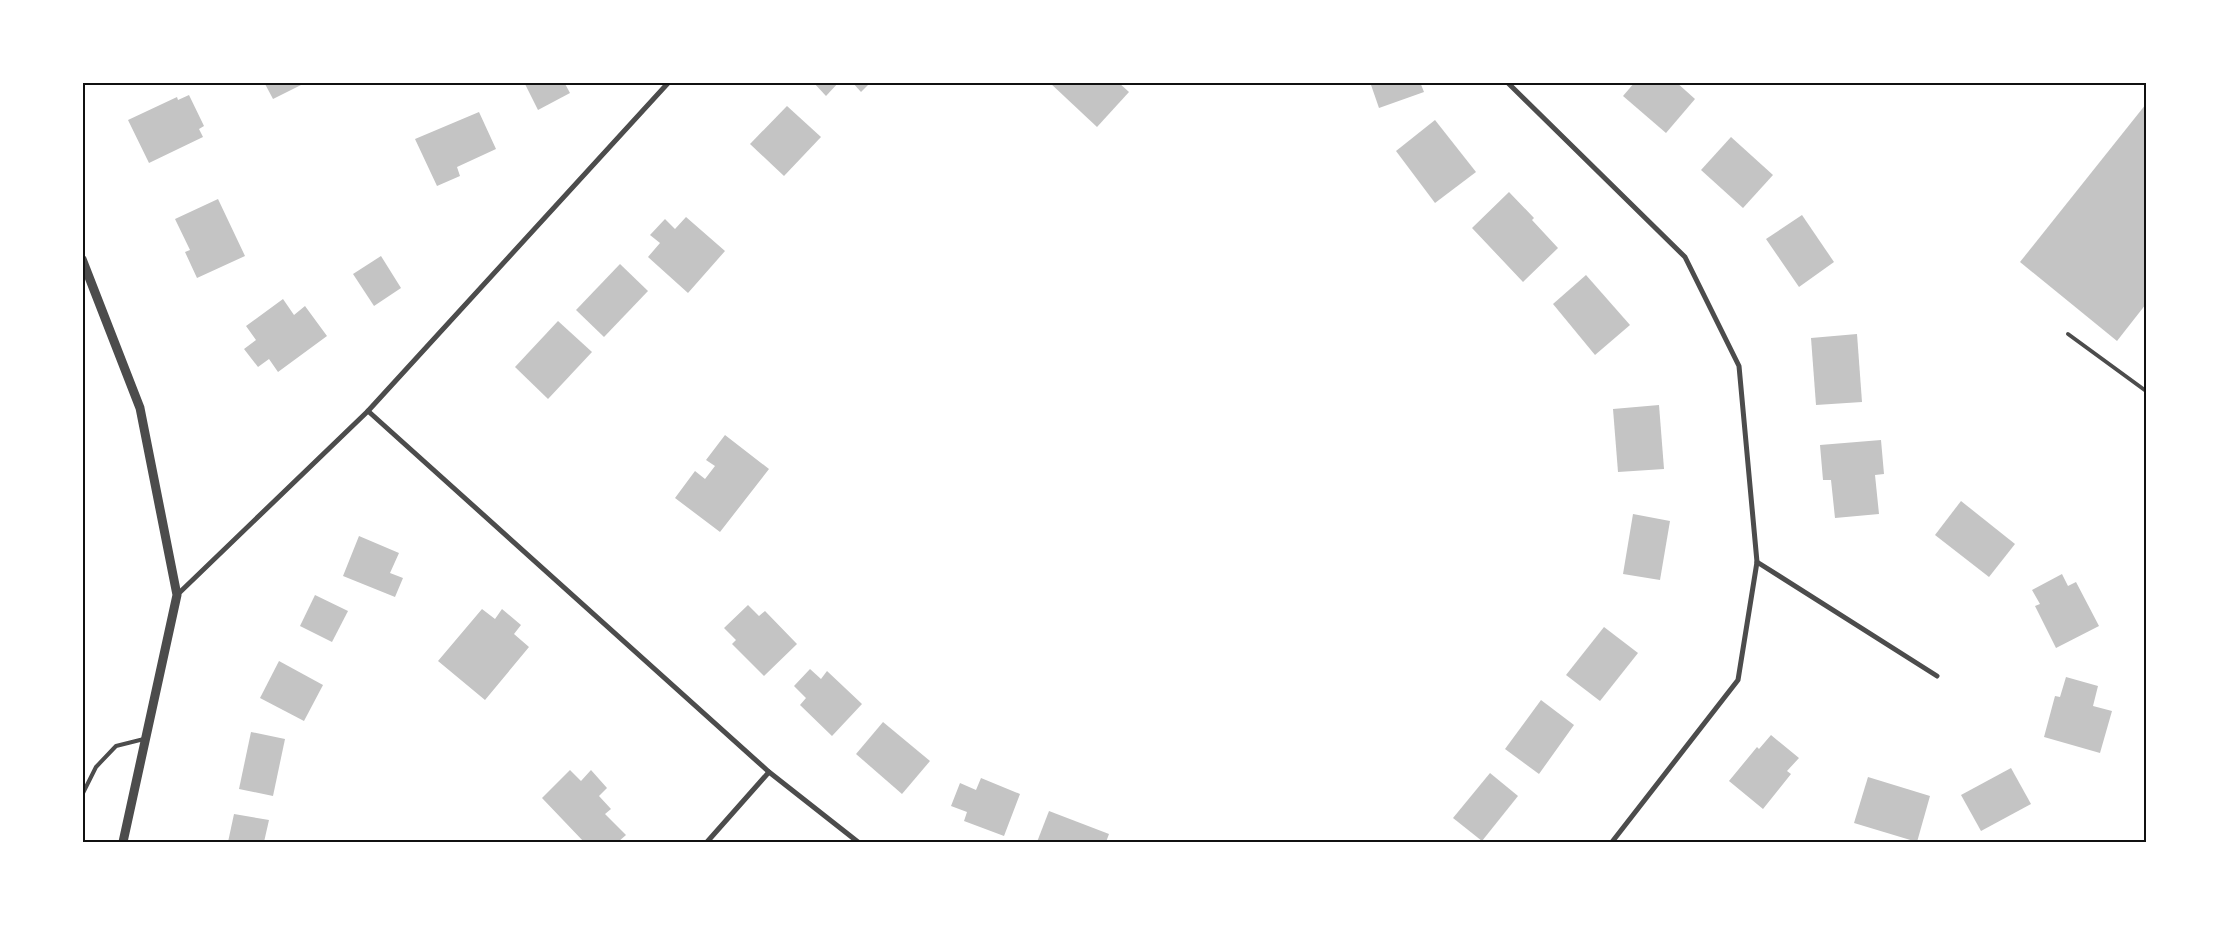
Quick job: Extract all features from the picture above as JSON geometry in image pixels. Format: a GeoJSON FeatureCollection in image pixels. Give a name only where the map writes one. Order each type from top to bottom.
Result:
{"type":"FeatureCollection","features":[{"type":"Feature","properties":{"kind":"street"},"geometry":{"type":"LineString","coordinates":[[177,595],[368,412],[669,82]]}},
{"type":"Feature","properties":{"kind":"street"},"geometry":{"type":"LineString","coordinates":[[1507,82],[1685,257],[1739,366],[1757,562],[1738,680],[1612,842]]}},
{"type":"Feature","properties":{"kind":"street"},"geometry":{"type":"LineString","coordinates":[[82,259],[85,271],[140,408],[177,595],[122,842]]}},
{"type":"Feature","properties":{"kind":"street"},"geometry":{"type":"LineString","coordinates":[[368,412],[769,772],[858,842]]}},
{"type":"Feature","properties":{"kind":"street"},"geometry":{"type":"LineString","coordinates":[[1757,562],[1937,676]]}},
{"type":"Feature","properties":{"kind":"street"},"geometry":{"type":"LineString","coordinates":[[708,842],[769,772]]}},
{"type":"Feature","properties":{"kind":"lane"},"geometry":{"type":"LineString","coordinates":[[2068,334],[2146,391]]}},
{"type":"Feature","properties":{"kind":"lane"},"geometry":{"type":"LineString","coordinates":[[82,795],[96,766],[116,746],[146,738]]}},
{"type":"Feature","properties":{"kind":"building"},"geometry":{"type":"Polygon","coordinates":[[[264,82],[307,82],[273,99],[264,82]]]}},
{"type":"Feature","properties":{"kind":"building"},"geometry":{"type":"Polygon","coordinates":[[[524,82],[564,82],[570,93],[538,110],[524,82]]]}},
{"type":"Feature","properties":{"kind":"building"},"geometry":{"type":"Polygon","coordinates":[[[813,82],[839,82],[826,96],[813,82]]]}},
{"type":"Feature","properties":{"kind":"building"},"geometry":{"type":"Polygon","coordinates":[[[852,82],[871,82],[861,92],[852,82]]]}},
{"type":"Feature","properties":{"kind":"building"},"geometry":{"type":"Polygon","coordinates":[[[1049,82],[1118,82],[1129,92],[1097,127],[1049,82]]]}},
{"type":"Feature","properties":{"kind":"building"},"geometry":{"type":"Polygon","coordinates":[[[1370,82],[1420,82],[1424,92],[1379,108],[1370,82]]]}},
{"type":"Feature","properties":{"kind":"building"},"geometry":{"type":"Polygon","coordinates":[[[1635,82],[1676,82],[1695,99],[1666,133],[1623,96],[1635,82]]]}},
{"type":"Feature","properties":{"kind":"building"},"geometry":{"type":"Polygon","coordinates":[[[189,95],[204,126],[199,129],[203,137],[149,163],[128,120],[177,97],[178,100],[189,95]]]}},
{"type":"Feature","properties":{"kind":"building"},"geometry":{"type":"Polygon","coordinates":[[[2146,104],[2146,304],[2117,341],[2020,262],[2146,104]]]}},
{"type":"Feature","properties":{"kind":"building"},"geometry":{"type":"Polygon","coordinates":[[[787,106],[821,137],[784,176],[750,144],[787,106]]]}},
{"type":"Feature","properties":{"kind":"building"},"geometry":{"type":"Polygon","coordinates":[[[479,112],[496,149],[457,167],[460,176],[437,186],[415,139],[479,112]]]}},
{"type":"Feature","properties":{"kind":"building"},"geometry":{"type":"Polygon","coordinates":[[[1435,120],[1476,172],[1435,203],[1396,151],[1435,120]]]}},
{"type":"Feature","properties":{"kind":"building"},"geometry":{"type":"Polygon","coordinates":[[[1731,137],[1773,175],[1743,208],[1701,170],[1731,137]]]}},
{"type":"Feature","properties":{"kind":"building"},"geometry":{"type":"Polygon","coordinates":[[[1509,192],[1534,218],[1532,220],[1558,248],[1523,282],[1472,228],[1509,192]]]}},
{"type":"Feature","properties":{"kind":"building"},"geometry":{"type":"Polygon","coordinates":[[[218,199],[245,256],[197,278],[185,252],[190,250],[175,219],[218,199]]]}},
{"type":"Feature","properties":{"kind":"building"},"geometry":{"type":"Polygon","coordinates":[[[1802,215],[1834,262],[1799,287],[1766,239],[1802,215]]]}},
{"type":"Feature","properties":{"kind":"building"},"geometry":{"type":"Polygon","coordinates":[[[686,217],[725,251],[688,293],[648,257],[660,243],[650,235],[665,219],[675,229],[686,217]]]}},
{"type":"Feature","properties":{"kind":"building"},"geometry":{"type":"Polygon","coordinates":[[[381,256],[401,288],[374,306],[353,274],[381,256]]]}},
{"type":"Feature","properties":{"kind":"building"},"geometry":{"type":"Polygon","coordinates":[[[620,264],[648,291],[604,337],[576,310],[620,264]]]}},
{"type":"Feature","properties":{"kind":"building"},"geometry":{"type":"Polygon","coordinates":[[[1586,275],[1630,325],[1595,355],[1553,304],[1586,275]]]}},
{"type":"Feature","properties":{"kind":"building"},"geometry":{"type":"Polygon","coordinates":[[[283,299],[294,315],[305,306],[327,336],[278,372],[269,359],[258,367],[244,349],[256,340],[246,326],[283,299]]]}},
{"type":"Feature","properties":{"kind":"building"},"geometry":{"type":"Polygon","coordinates":[[[558,321],[592,352],[548,399],[515,367],[558,321]]]}},
{"type":"Feature","properties":{"kind":"building"},"geometry":{"type":"Polygon","coordinates":[[[1857,334],[1862,402],[1816,405],[1811,338],[1857,334]]]}},
{"type":"Feature","properties":{"kind":"building"},"geometry":{"type":"Polygon","coordinates":[[[1659,405],[1664,469],[1618,472],[1613,409],[1659,405]]]}},
{"type":"Feature","properties":{"kind":"building"},"geometry":{"type":"Polygon","coordinates":[[[725,435],[769,469],[720,532],[675,498],[695,471],[705,479],[715,466],[706,460],[725,435]]]}},
{"type":"Feature","properties":{"kind":"building"},"geometry":{"type":"Polygon","coordinates":[[[1881,440],[1884,474],[1875,475],[1879,514],[1835,518],[1831,480],[1823,480],[1820,445],[1881,440]]]}},
{"type":"Feature","properties":{"kind":"building"},"geometry":{"type":"Polygon","coordinates":[[[1961,501],[2015,544],[1989,577],[1935,535],[1961,501]]]}},
{"type":"Feature","properties":{"kind":"building"},"geometry":{"type":"Polygon","coordinates":[[[1633,514],[1670,521],[1660,580],[1623,574],[1633,514]]]}},
{"type":"Feature","properties":{"kind":"building"},"geometry":{"type":"Polygon","coordinates":[[[359,536],[399,553],[390,573],[403,578],[395,597],[343,576],[359,536]]]}},
{"type":"Feature","properties":{"kind":"building"},"geometry":{"type":"Polygon","coordinates":[[[2062,574],[2068,586],[2076,582],[2099,626],[2056,648],[2035,606],[2040,604],[2032,590],[2062,574]]]}},
{"type":"Feature","properties":{"kind":"building"},"geometry":{"type":"Polygon","coordinates":[[[315,595],[348,611],[332,642],[300,626],[315,595]]]}},
{"type":"Feature","properties":{"kind":"building"},"geometry":{"type":"Polygon","coordinates":[[[748,605],[759,616],[765,611],[797,644],[764,676],[732,644],[736,640],[724,628],[748,605]]]}},
{"type":"Feature","properties":{"kind":"building"},"geometry":{"type":"Polygon","coordinates":[[[482,609],[495,619],[502,609],[521,625],[514,634],[529,647],[485,700],[438,661],[482,609]]]}},
{"type":"Feature","properties":{"kind":"building"},"geometry":{"type":"Polygon","coordinates":[[[1604,627],[1638,653],[1600,701],[1566,675],[1604,627]]]}},
{"type":"Feature","properties":{"kind":"building"},"geometry":{"type":"Polygon","coordinates":[[[279,661],[323,685],[304,721],[260,698],[279,661]]]}},
{"type":"Feature","properties":{"kind":"building"},"geometry":{"type":"Polygon","coordinates":[[[810,669],[821,679],[827,671],[862,704],[832,736],[800,705],[806,698],[794,686],[810,669]]]}},
{"type":"Feature","properties":{"kind":"building"},"geometry":{"type":"Polygon","coordinates":[[[2066,677],[2098,686],[2093,706],[2112,711],[2100,753],[2044,737],[2055,696],[2060,697],[2066,677]]]}},
{"type":"Feature","properties":{"kind":"building"},"geometry":{"type":"Polygon","coordinates":[[[1541,700],[1574,725],[1539,774],[1505,749],[1541,700]]]}},
{"type":"Feature","properties":{"kind":"building"},"geometry":{"type":"Polygon","coordinates":[[[883,722],[930,761],[902,794],[856,754],[883,722]]]}},
{"type":"Feature","properties":{"kind":"building"},"geometry":{"type":"Polygon","coordinates":[[[251,732],[285,739],[273,796],[239,789],[251,732]]]}},
{"type":"Feature","properties":{"kind":"building"},"geometry":{"type":"Polygon","coordinates":[[[1771,735],[1799,758],[1787,771],[1791,774],[1763,809],[1729,781],[1757,747],[1759,749],[1771,735]]]}},
{"type":"Feature","properties":{"kind":"building"},"geometry":{"type":"Polygon","coordinates":[[[2011,768],[2031,804],[1981,831],[1961,795],[2011,768]]]}},
{"type":"Feature","properties":{"kind":"building"},"geometry":{"type":"Polygon","coordinates":[[[570,770],[581,781],[591,770],[607,788],[599,796],[611,809],[605,814],[626,835],[618,842],[584,842],[542,798],[570,770]]]}},
{"type":"Feature","properties":{"kind":"building"},"geometry":{"type":"Polygon","coordinates":[[[1490,773],[1518,796],[1482,841],[1453,818],[1490,773]]]}},
{"type":"Feature","properties":{"kind":"building"},"geometry":{"type":"Polygon","coordinates":[[[1868,777],[1930,796],[1917,842],[1854,823],[1868,777]]]}},
{"type":"Feature","properties":{"kind":"building"},"geometry":{"type":"Polygon","coordinates":[[[981,778],[1020,794],[1004,836],[964,821],[967,812],[951,806],[960,783],[976,790],[981,778]]]}},
{"type":"Feature","properties":{"kind":"building"},"geometry":{"type":"Polygon","coordinates":[[[1049,811],[1109,834],[1106,842],[1037,842],[1049,811]]]}},
{"type":"Feature","properties":{"kind":"building"},"geometry":{"type":"Polygon","coordinates":[[[234,814],[269,820],[264,842],[228,842],[234,814]]]}}]}
